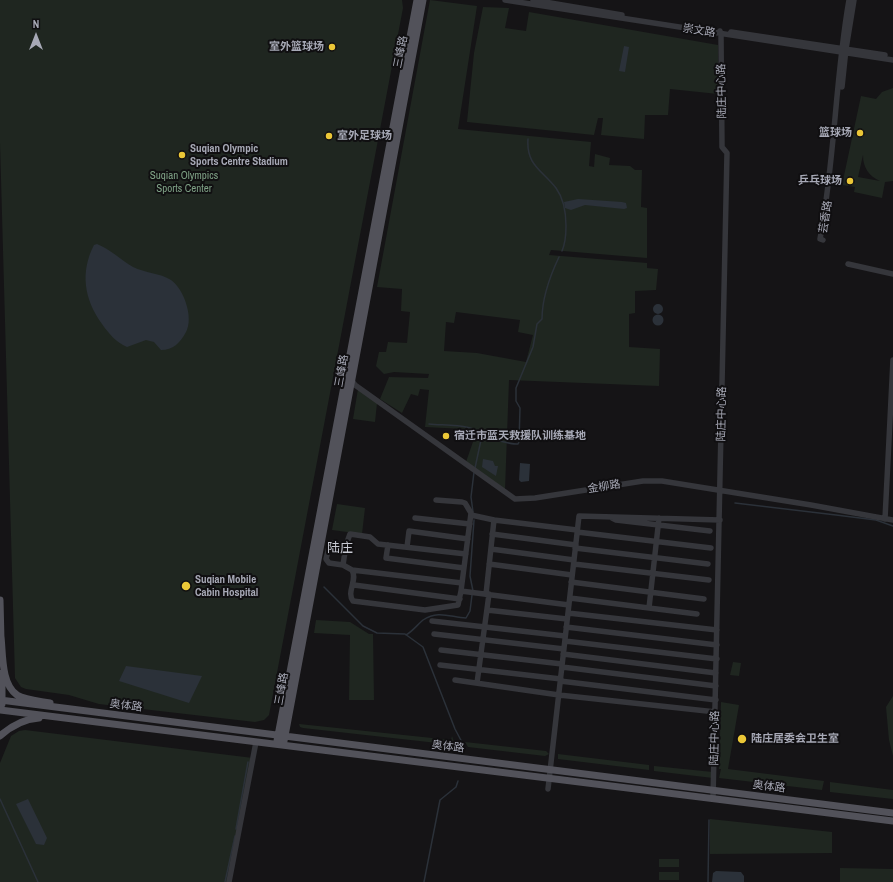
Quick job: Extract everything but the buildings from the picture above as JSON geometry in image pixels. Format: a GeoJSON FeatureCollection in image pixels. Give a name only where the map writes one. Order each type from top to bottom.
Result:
{"type":"FeatureCollection","features":[{"type":"Feature","properties":{"kind":"main road","name":"三峰路"},"geometry":{"type":"LineString","coordinates":[[279,745],[417,0]]}},
{"type":"Feature","properties":{"kind":"main road","name":"三峰路"},"geometry":{"type":"LineString","coordinates":[[315,556],[352,381],[423,0]]}},
{"type":"Feature","properties":{"kind":"main road"},"geometry":{"type":"LineString","coordinates":[[0,600],[0,712]]}},
{"type":"Feature","properties":{"kind":"main road"},"geometry":{"type":"LineString","coordinates":[[1,637],[7,680],[10,687],[17,694],[26,698],[91,712]]}},
{"type":"Feature","properties":{"kind":"main road","name":"奥体路"},"geometry":{"type":"LineString","coordinates":[[1,701],[281,736],[893,821]]}},
{"type":"Feature","properties":{"kind":"main road","name":"奥体路"},"geometry":{"type":"LineString","coordinates":[[0,712],[279,745],[550,774]]}},
{"type":"Feature","properties":{"kind":"main road"},"geometry":{"type":"LineString","coordinates":[[0,736],[16,724],[30,719],[90,722]]}},
{"type":"Feature","properties":{"kind":"main road","name":"奥体路"},"geometry":{"type":"LineString","coordinates":[[713,795],[893,813]]}},
{"type":"Feature","properties":{"kind":"street","name":"崇文路"},"geometry":{"type":"LineString","coordinates":[[505,0],[720,33],[893,57]]}},
{"type":"Feature","properties":{"kind":"street","name":"崇文路"},"geometry":{"type":"LineString","coordinates":[[533,0],[720,33]]}},
{"type":"Feature","properties":{"kind":"street","name":"芸香路"},"geometry":{"type":"LineString","coordinates":[[849,0],[844,51],[833,177],[823,240],[820,240],[832,160],[844,51],[854,0]]}},
{"type":"Feature","properties":{"kind":"street","name":"陆庄中心路"},"geometry":{"type":"LineString","coordinates":[[713,795],[727,153],[722,147],[720,33]]}},
{"type":"Feature","properties":{"kind":"street","name":"崇文路"},"geometry":{"type":"LineString","coordinates":[[844,51],[893,60]]}},
{"type":"Feature","properties":{"kind":"street"},"geometry":{"type":"LineString","coordinates":[[848,264],[893,274]]}},
{"type":"Feature","properties":{"kind":"street"},"geometry":{"type":"LineString","coordinates":[[885,519],[893,360]]}},
{"type":"Feature","properties":{"kind":"street","name":"金柳路"},"geometry":{"type":"LineString","coordinates":[[352,381],[355,386],[474,471],[517,499],[541,498],[642,481],[672,482],[893,520]]}},
{"type":"Feature","properties":{"kind":"street"},"geometry":{"type":"LineString","coordinates":[[352,570],[354,573],[354,585],[350,595],[353,600],[425,610],[458,605],[462,591],[471,515],[465,503],[436,500]]}},
{"type":"Feature","properties":{"kind":"street"},"geometry":{"type":"LineString","coordinates":[[471,515],[494,520],[711,548]]}},
{"type":"Feature","properties":{"kind":"street"},"geometry":{"type":"LineString","coordinates":[[548,789],[579,516],[720,520]]}},
{"type":"Feature","properties":{"kind":"street"},"geometry":{"type":"LineString","coordinates":[[610,516],[616,520],[710,531]]}},
{"type":"Feature","properties":{"kind":"street"},"geometry":{"type":"LineString","coordinates":[[415,518],[470,524]]}},
{"type":"Feature","properties":{"kind":"street"},"geometry":{"type":"LineString","coordinates":[[649,608],[659,518]]}},
{"type":"Feature","properties":{"kind":"street"},"geometry":{"type":"LineString","coordinates":[[477,683],[487,610],[489,564],[494,520]]}},
{"type":"Feature","properties":{"kind":"street"},"geometry":{"type":"LineString","coordinates":[[407,547],[409,531],[468,539]]}},
{"type":"Feature","properties":{"kind":"street"},"geometry":{"type":"LineString","coordinates":[[343,565],[346,545],[350,534],[370,537],[376,543],[466,554]]}},
{"type":"Feature","properties":{"kind":"street"},"geometry":{"type":"LineString","coordinates":[[492,534],[655,558],[708,564]]}},
{"type":"Feature","properties":{"kind":"street"},"geometry":{"type":"LineString","coordinates":[[346,545],[332,543],[329,547],[326,559],[329,563],[343,565],[352,570],[462,583]]}},
{"type":"Feature","properties":{"kind":"street"},"geometry":{"type":"LineString","coordinates":[[388,545],[386,558],[464,568]]}},
{"type":"Feature","properties":{"kind":"street"},"geometry":{"type":"LineString","coordinates":[[491,549],[653,574],[709,580]]}},
{"type":"Feature","properties":{"kind":"street"},"geometry":{"type":"LineString","coordinates":[[315,556],[327,555]]}},
{"type":"Feature","properties":{"kind":"street"},"geometry":{"type":"LineString","coordinates":[[489,564],[572,575]]}},
{"type":"Feature","properties":{"kind":"street"},"geometry":{"type":"LineString","coordinates":[[572,582],[704,599]]}},
{"type":"Feature","properties":{"kind":"street"},"geometry":{"type":"LineString","coordinates":[[354,585],[460,599]]}},
{"type":"Feature","properties":{"kind":"street"},"geometry":{"type":"LineString","coordinates":[[462,591],[569,602],[649,608],[697,614]]}},
{"type":"Feature","properties":{"kind":"street"},"geometry":{"type":"LineString","coordinates":[[487,610],[717,630]]}},
{"type":"Feature","properties":{"kind":"street"},"geometry":{"type":"LineString","coordinates":[[432,621],[717,659]]}},
{"type":"Feature","properties":{"kind":"street"},"geometry":{"type":"LineString","coordinates":[[566,627],[717,645]]}},
{"type":"Feature","properties":{"kind":"street"},"geometry":{"type":"LineString","coordinates":[[434,634],[716,673]]}},
{"type":"Feature","properties":{"kind":"street"},"geometry":{"type":"LineString","coordinates":[[441,650],[481,654],[716,686]]}},
{"type":"Feature","properties":{"kind":"street"},"geometry":{"type":"LineString","coordinates":[[440,664],[716,700]]}},
{"type":"Feature","properties":{"kind":"street"},"geometry":{"type":"LineString","coordinates":[[455,680],[559,695],[716,712]]}},
{"type":"Feature","properties":{"kind":"street"},"geometry":{"type":"LineString","coordinates":[[229,882],[256,742]]}},
{"type":"Feature","properties":{"kind":"green space","name":"Suqian Olympics Sports Center"},"geometry":{"type":"Polygon","coordinates":[[[0,0],[402,0],[403,8],[269,715],[264,720],[255,722],[99,704],[69,695],[26,689],[21,687],[15,678],[0,143],[0,0]]]}},
{"type":"Feature","properties":{"kind":"green space"},"geometry":{"type":"Polygon","coordinates":[[[430,0],[477,6],[458,129],[591,142],[589,166],[594,167],[595,154],[610,158],[609,165],[630,166],[635,170],[642,170],[641,207],[647,208],[647,258],[551,250],[549,255],[647,263],[647,268],[658,269],[656,290],[635,291],[635,313],[629,314],[629,347],[660,349],[659,386],[509,380],[505,490],[466,462],[476,433],[464,429],[425,427],[429,390],[420,389],[418,396],[411,394],[402,413],[380,399],[389,377],[428,378],[429,374],[394,372],[384,374],[376,366],[379,352],[386,352],[388,342],[407,343],[410,312],[401,311],[402,289],[377,287],[430,0]],[[456,312],[454,323],[446,322],[444,351],[477,353],[526,362],[533,335],[518,332],[520,320],[456,312]]]}},
{"type":"Feature","properties":{"kind":"green space"},"geometry":{"type":"Polygon","coordinates":[[[483,7],[509,8],[505,28],[526,31],[529,12],[718,45],[718,94],[670,89],[668,115],[645,115],[644,139],[601,135],[603,118],[598,118],[594,135],[467,122],[474,53],[483,7]]]}},
{"type":"Feature","properties":{"kind":"green space"},"geometry":{"type":"Polygon","coordinates":[[[893,88],[893,181],[885,182],[882,198],[854,192],[855,187],[842,185],[861,96],[876,99],[882,92],[893,88]],[[863,155],[858,177],[880,181],[867,171],[863,160],[863,155]]]}},
{"type":"Feature","properties":{"kind":"green space"},"geometry":{"type":"Polygon","coordinates":[[[358,389],[377,403],[375,422],[353,419],[358,389]]]}},
{"type":"Feature","properties":{"kind":"green space"},"geometry":{"type":"Polygon","coordinates":[[[337,504],[365,508],[362,534],[332,530],[337,504]]]}},
{"type":"Feature","properties":{"kind":"green space"},"geometry":{"type":"Polygon","coordinates":[[[316,620],[350,622],[369,634],[373,634],[374,700],[349,700],[350,635],[314,633],[316,620]]]}},
{"type":"Feature","properties":{"kind":"green space"},"geometry":{"type":"Polygon","coordinates":[[[733,662],[741,663],[739,676],[730,675],[733,662]]]}},
{"type":"Feature","properties":{"kind":"green space"},"geometry":{"type":"Polygon","coordinates":[[[893,696],[893,756],[889,740],[886,707],[893,696]]]}},
{"type":"Feature","properties":{"kind":"green space"},"geometry":{"type":"Polygon","coordinates":[[[721,702],[739,705],[728,769],[824,781],[822,790],[719,778],[721,769],[719,769],[721,702]]]}},
{"type":"Feature","properties":{"kind":"green space"},"geometry":{"type":"Polygon","coordinates":[[[299,724],[451,740],[452,736],[455,745],[303,728],[300,727],[299,724]]]}},
{"type":"Feature","properties":{"kind":"green space"},"geometry":{"type":"Polygon","coordinates":[[[25,730],[253,758],[228,882],[0,882],[0,763],[11,736],[19,731],[25,730]]]}},
{"type":"Feature","properties":{"kind":"green space"},"geometry":{"type":"Polygon","coordinates":[[[465,742],[546,751],[549,754],[545,756],[468,747],[465,742]]]}},
{"type":"Feature","properties":{"kind":"green space"},"geometry":{"type":"Polygon","coordinates":[[[558,754],[649,765],[649,770],[558,759],[558,754]]]}},
{"type":"Feature","properties":{"kind":"green space"},"geometry":{"type":"Polygon","coordinates":[[[654,766],[713,772],[713,778],[654,771],[654,766]]]}},
{"type":"Feature","properties":{"kind":"green space"},"geometry":{"type":"Polygon","coordinates":[[[830,782],[893,790],[893,799],[830,792],[830,782]]]}},
{"type":"Feature","properties":{"kind":"green space"},"geometry":{"type":"Polygon","coordinates":[[[710,819],[832,832],[832,853],[710,854],[710,819]]]}},
{"type":"Feature","properties":{"kind":"green space"},"geometry":{"type":"Polygon","coordinates":[[[659,859],[679,859],[679,867],[659,867],[659,859]]]}},
{"type":"Feature","properties":{"kind":"green space"},"geometry":{"type":"Polygon","coordinates":[[[840,868],[893,869],[893,882],[840,882],[840,868]]]}},
{"type":"Feature","properties":{"kind":"green space"},"geometry":{"type":"Polygon","coordinates":[[[659,872],[679,872],[679,880],[659,880],[659,872]]]}},
{"type":"Feature","properties":{"kind":"shaded area"},"geometry":{"type":"Polygon","coordinates":[[[624,46],[629,47],[625,72],[619,71],[624,46]]]}},
{"type":"Feature","properties":{"kind":"shaded area"},"geometry":{"type":"Polygon","coordinates":[[[578,199],[622,202],[626,203],[627,208],[624,209],[585,205],[571,210],[565,208],[564,202],[578,199]]]}},
{"type":"Feature","properties":{"kind":"shaded area"},"geometry":{"type":"Polygon","coordinates":[[[97,244],[133,267],[142,271],[157,274],[171,280],[176,284],[184,297],[189,319],[186,332],[176,345],[169,349],[161,350],[154,342],[146,340],[127,347],[116,340],[107,331],[91,305],[86,285],[87,265],[94,245],[97,244]]]}},
{"type":"Feature","properties":{"kind":"shaded area"},"geometry":{"type":"Polygon","coordinates":[[[656,304],[660,304],[662,305],[662,313],[656,314],[653,311],[653,307],[656,304]]]}},
{"type":"Feature","properties":{"kind":"shaded area"},"geometry":{"type":"Polygon","coordinates":[[[658,314],[662,316],[664,320],[662,324],[658,326],[654,324],[652,320],[654,316],[658,314]]]}},
{"type":"Feature","properties":{"kind":"shaded area"},"geometry":{"type":"Polygon","coordinates":[[[483,459],[493,461],[495,466],[498,466],[496,476],[482,467],[483,459]]]}},
{"type":"Feature","properties":{"kind":"shaded area"},"geometry":{"type":"Polygon","coordinates":[[[520,463],[530,464],[529,481],[521,482],[519,480],[520,463]]]}},
{"type":"Feature","properties":{"kind":"shaded area"},"geometry":{"type":"Polygon","coordinates":[[[126,666],[202,676],[189,703],[119,681],[126,666]]]}},
{"type":"Feature","properties":{"kind":"shaded area"},"geometry":{"type":"Polygon","coordinates":[[[28,799],[47,838],[44,845],[36,844],[16,804],[28,799]]]}},
{"type":"Feature","properties":{"kind":"shaded area"},"geometry":{"type":"Polygon","coordinates":[[[716,871],[741,872],[744,876],[744,882],[712,882],[713,873],[716,871]]]}},
{"type":"Feature","properties":{"kind":"waterway"},"geometry":{"type":"LineString","coordinates":[[528,139],[528,148],[532,161],[556,188],[563,201],[566,226],[562,251]]}},
{"type":"Feature","properties":{"kind":"waterway"},"geometry":{"type":"LineString","coordinates":[[475,468],[481,440],[490,439],[513,444],[518,444],[519,442],[520,408],[516,401],[516,388],[533,347],[537,324],[542,319],[543,303],[547,287],[559,257]]}},
{"type":"Feature","properties":{"kind":"waterway"},"geometry":{"type":"LineString","coordinates":[[429,424],[461,426],[477,430],[490,439]]}},
{"type":"Feature","properties":{"kind":"waterway"},"geometry":{"type":"LineString","coordinates":[[473,512],[471,497],[474,472]]}},
{"type":"Feature","properties":{"kind":"waterway"},"geometry":{"type":"LineString","coordinates":[[735,503],[876,520],[893,526]]}},
{"type":"Feature","properties":{"kind":"waterway"},"geometry":{"type":"LineString","coordinates":[[473,591],[470,576],[474,520]]}},
{"type":"Feature","properties":{"kind":"waterway"},"geometry":{"type":"LineString","coordinates":[[324,587],[363,626],[377,633],[405,634],[423,647],[455,729],[464,746]]}},
{"type":"Feature","properties":{"kind":"waterway"},"geometry":{"type":"LineString","coordinates":[[406,635],[423,620],[434,615],[466,618],[470,611],[472,595]]}},
{"type":"Feature","properties":{"kind":"waterway"},"geometry":{"type":"LineString","coordinates":[[236,829],[248,762]]}},
{"type":"Feature","properties":{"kind":"waterway"},"geometry":{"type":"LineString","coordinates":[[424,882],[440,800],[456,787],[458,781]]}},
{"type":"Feature","properties":{"kind":"waterway"},"geometry":{"type":"LineString","coordinates":[[0,799],[38,882]]}},
{"type":"Feature","properties":{"kind":"waterway"},"geometry":{"type":"LineString","coordinates":[[708,882],[709,820]]}},
{"type":"Feature","properties":{"kind":"waterway"},"geometry":{"type":"LineString","coordinates":[[225,882],[235,836]]}},
{"type":"Feature","properties":{"kind":"place","name":"室外篮球场"},"geometry":{"type":"Point","coordinates":[332,47]}},
{"type":"Feature","properties":{"kind":"place","name":"篮球场"},"geometry":{"type":"Point","coordinates":[860,133]}},
{"type":"Feature","properties":{"kind":"place","name":"室外足球场"},"geometry":{"type":"Point","coordinates":[329,136]}},
{"type":"Feature","properties":{"kind":"place","name":"Suqian Olympic Sports Centre Stadium"},"geometry":{"type":"Point","coordinates":[182,155]}},
{"type":"Feature","properties":{"kind":"place","name":"乒乓球场"},"geometry":{"type":"Point","coordinates":[850,181]}},
{"type":"Feature","properties":{"kind":"place","name":"宿迁市蓝天救援队训练基地"},"geometry":{"type":"Point","coordinates":[446,436]}},
{"type":"Feature","properties":{"kind":"place","name":"Suqian Mobile Cabin Hospital"},"geometry":{"type":"Point","coordinates":[186,586]}},
{"type":"Feature","properties":{"kind":"place","name":"陆庄居委会卫生室"},"geometry":{"type":"Point","coordinates":[742,739]}},
{"type":"Feature","properties":{"kind":"district","name":"陆庄"},"geometry":{"type":"Point","coordinates":[340,549]}}]}
